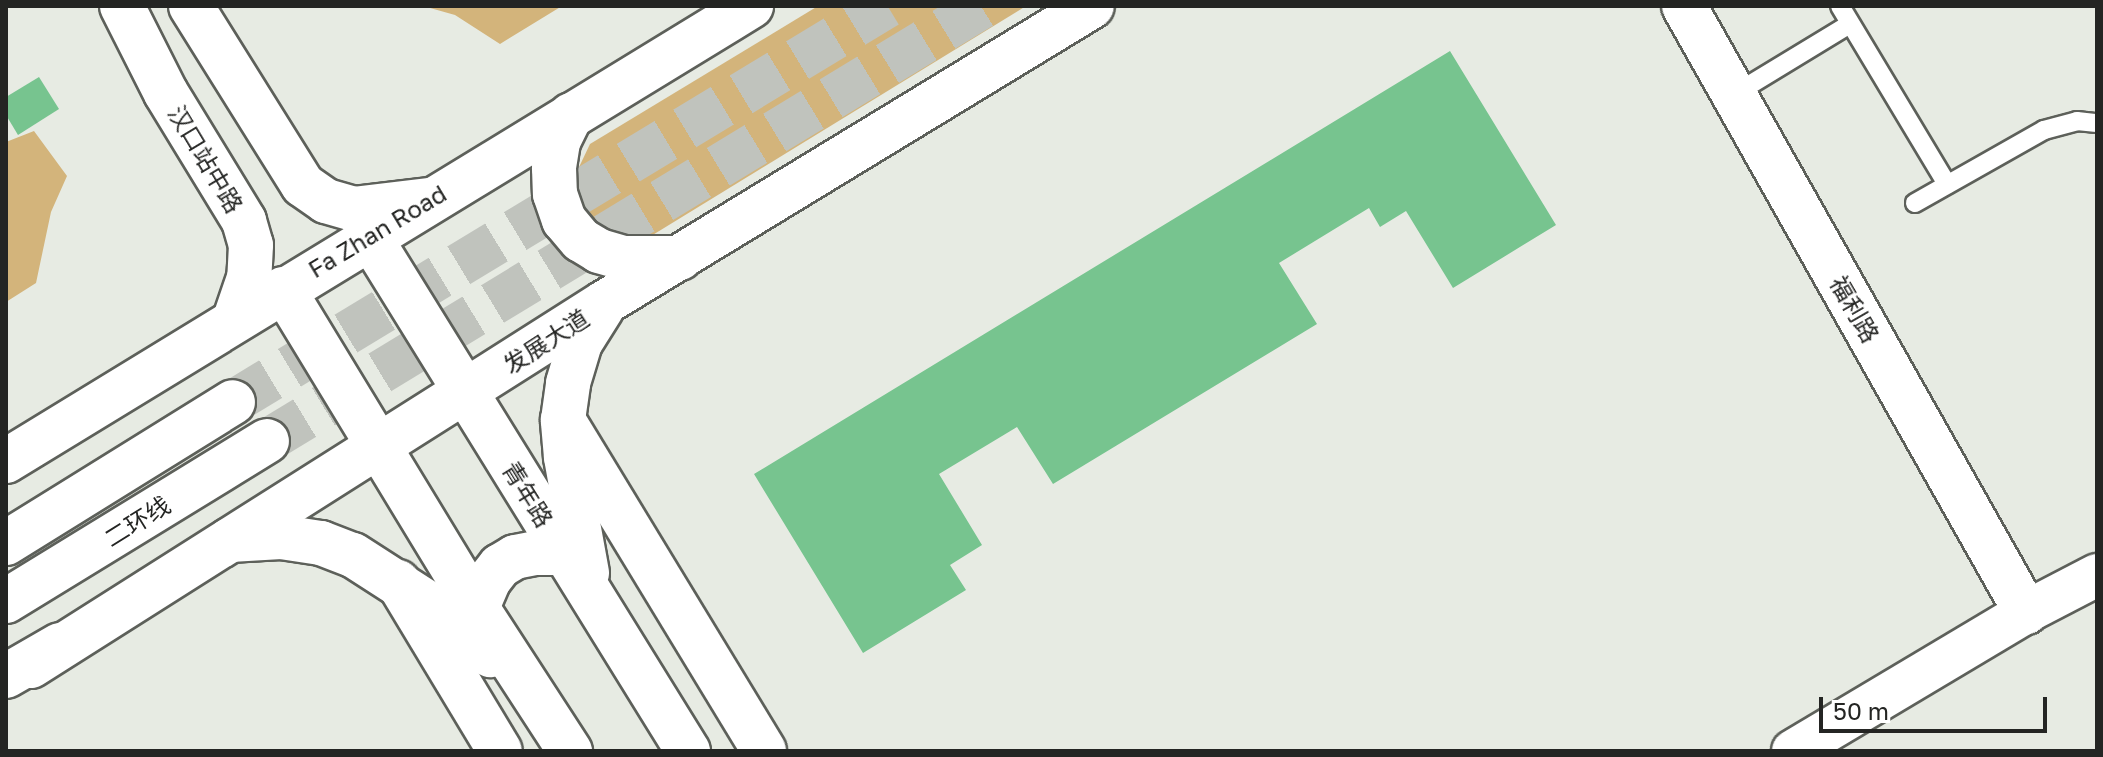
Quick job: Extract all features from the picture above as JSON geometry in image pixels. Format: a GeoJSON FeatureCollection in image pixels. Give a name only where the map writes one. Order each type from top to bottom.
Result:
{"type":"FeatureCollection","features":[{"type":"Feature","properties":{"kind":"main road","name":"汉口站中路"},"geometry":{"type":"LineString","coordinates":[[122,6],[166,93],[244,221],[251,245],[249,278],[235,319]]}},
{"type":"Feature","properties":{"kind":"main road"},"geometry":{"type":"LineString","coordinates":[[191,6],[303,185],[326,201],[354,209],[429,200]]}},
{"type":"Feature","properties":{"kind":"main road","name":"Fa Zhan Road"},"geometry":{"type":"LineString","coordinates":[[6,461],[369,236],[751,6]]}},
{"type":"Feature","properties":{"kind":"main road","name":"发展大道"},"geometry":{"type":"LineString","coordinates":[[6,684],[60,645],[378,445],[466,394],[604,303],[1092,6]]}},
{"type":"Feature","properties":{"kind":"main road","name":"福利路"},"geometry":{"type":"LineString","coordinates":[[1684,6],[2026,612]]}},
{"type":"Feature","properties":{"kind":"main road"},"geometry":{"type":"LineString","coordinates":[[571,115],[558,142],[554,168],[555,194],[564,220],[581,240],[599,251],[624,258],[680,258]]}},
{"type":"Feature","properties":{"kind":"main road","name":"青年路"},"geometry":{"type":"LineString","coordinates":[[369,236],[688,751]]}},
{"type":"Feature","properties":{"kind":"main road"},"geometry":{"type":"LineString","coordinates":[[283,289],[477,608],[570,751]]}},
{"type":"Feature","properties":{"kind":"main road"},"geometry":{"type":"LineString","coordinates":[[591,595],[566,457],[563,420],[568,383],[580,343],[604,303]]}},
{"type":"Feature","properties":{"kind":"main road","name":"二环线"},"geometry":{"type":"LineString","coordinates":[[6,543],[233,402]]}},
{"type":"Feature","properties":{"kind":"main road"},"geometry":{"type":"LineString","coordinates":[[563,420],[764,751]]}},
{"type":"Feature","properties":{"kind":"main road","name":"二环线"},"geometry":{"type":"LineString","coordinates":[[6,601],[267,441]]}},
{"type":"Feature","properties":{"kind":"main road"},"geometry":{"type":"LineString","coordinates":[[228,540],[281,537],[321,543],[353,555],[440,611],[536,696]]}},
{"type":"Feature","properties":{"kind":"main road"},"geometry":{"type":"LineString","coordinates":[[477,608],[489,580],[500,566],[515,557],[565,553]]}},
{"type":"Feature","properties":{"kind":"main road"},"geometry":{"type":"LineString","coordinates":[[398,582],[500,751]]}},
{"type":"Feature","properties":{"kind":"main road"},"geometry":{"type":"LineString","coordinates":[[6,676],[60,645]]}},
{"type":"Feature","properties":{"kind":"street"},"geometry":{"type":"LineString","coordinates":[[1793,751],[2026,612],[2097,575]]}},
{"type":"Feature","properties":{"kind":"lane"},"geometry":{"type":"LineString","coordinates":[[1840,6],[1947,184]]}},
{"type":"Feature","properties":{"kind":"lane"},"geometry":{"type":"LineString","coordinates":[[1733,95],[1850,24]]}},
{"type":"Feature","properties":{"kind":"lane"},"geometry":{"type":"LineString","coordinates":[[1915,203],[2044,130],[2077,121],[2097,123]]}},
{"type":"Feature","properties":{"kind":"shaded area"},"geometry":{"type":"Polygon","coordinates":[[[423,6],[562,6],[500,44],[455,15],[423,6]]]}},
{"type":"Feature","properties":{"kind":"shaded area"},"geometry":{"type":"Polygon","coordinates":[[[818,6],[1026,6],[651,236],[612,234],[590,225],[571,184],[590,144],[818,6]]]}},
{"type":"Feature","properties":{"kind":"shaded area"},"geometry":{"type":"Polygon","coordinates":[[[34,131],[67,176],[51,212],[36,283],[6,302],[6,142],[34,131]]]}},
{"type":"Feature","properties":{"kind":"building"},"geometry":{"type":"Polygon","coordinates":[[[1450,51],[1556,225],[1453,288],[1406,211],[1380,227],[1369,208],[1279,263],[1317,324],[1053,484],[1017,427],[939,474],[982,545],[950,565],[966,590],[863,653],[754,474],[1450,51]]]}},
{"type":"Feature","properties":{"kind":"building"},"geometry":{"type":"Polygon","coordinates":[[[39,77],[59,109],[18,135],[6,115],[6,97],[39,77]]]}},
{"type":"Feature","properties":{"kind":"tunnel"},"geometry":{"type":"LineString","coordinates":[[233,402],[887,6]]}},
{"type":"Feature","properties":{"kind":"tunnel"},"geometry":{"type":"LineString","coordinates":[[267,441],[983,6]]}}]}
